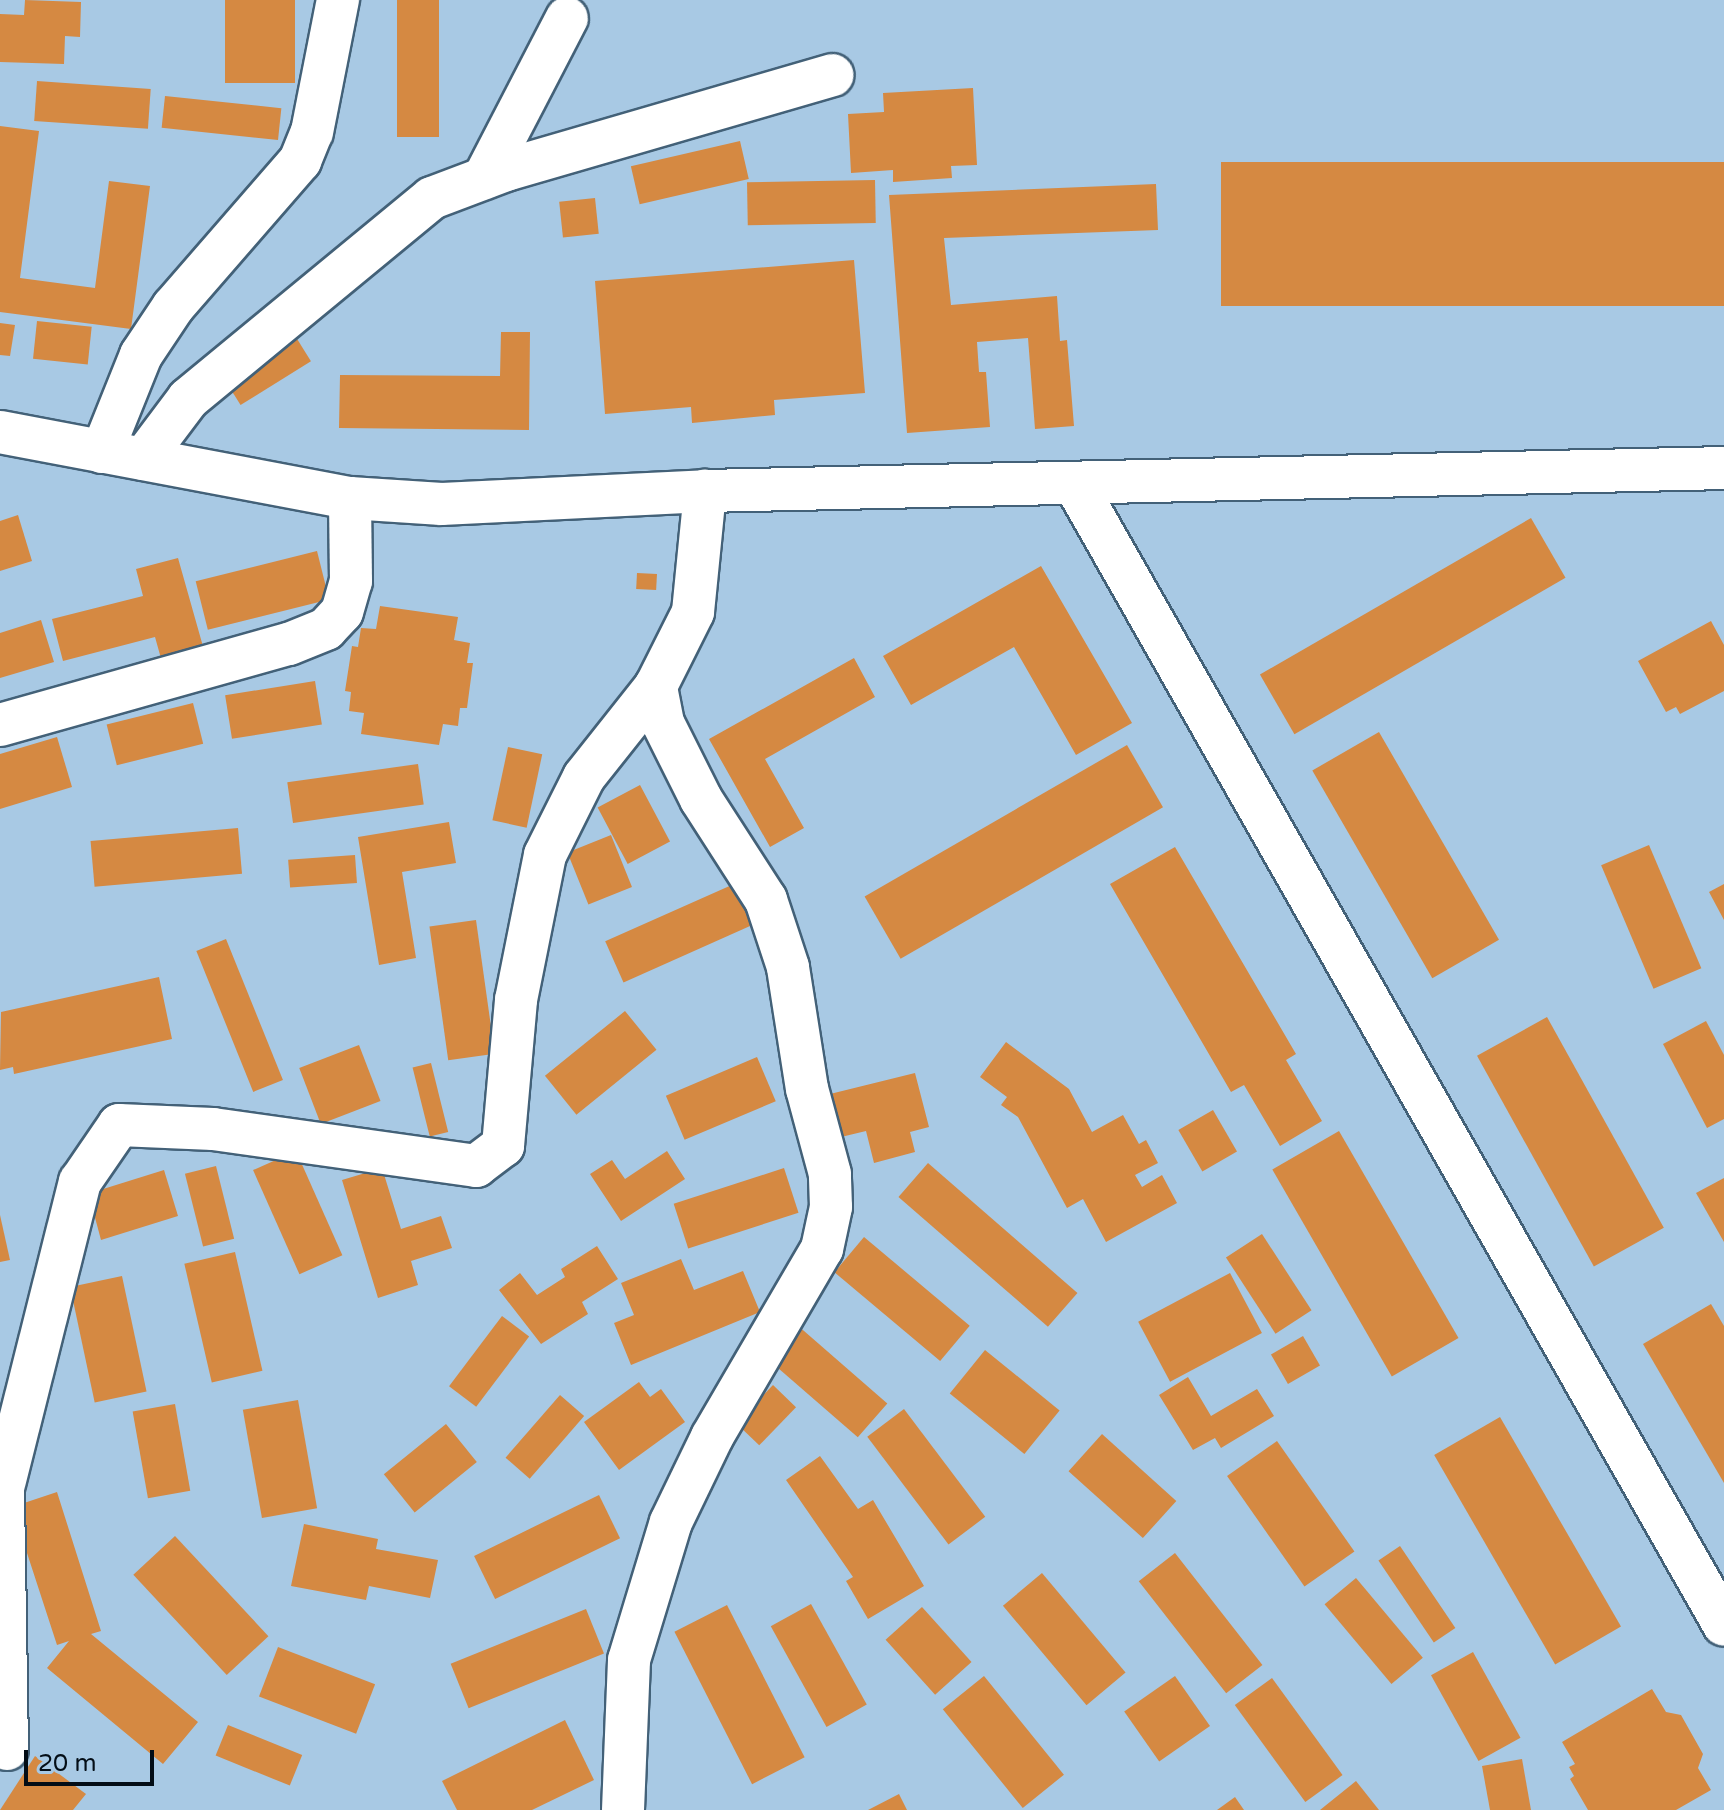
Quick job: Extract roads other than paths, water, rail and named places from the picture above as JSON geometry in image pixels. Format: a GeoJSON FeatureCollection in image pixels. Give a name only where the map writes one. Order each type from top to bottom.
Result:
{"type":"FeatureCollection","features":[{"type":"Feature","properties":{"kind":"street"},"geometry":{"type":"LineString","coordinates":[[102,452],[141,355],[157,331],[300,161],[312,132],[338,0]]}},
{"type":"Feature","properties":{"kind":"street"},"geometry":{"type":"LineString","coordinates":[[484,178],[567,18]]}},
{"type":"Feature","properties":{"kind":"street"},"geometry":{"type":"LineString","coordinates":[[143,459],[188,399],[298,304],[432,198],[484,178],[832,75]]}},
{"type":"Feature","properties":{"kind":"street"},"geometry":{"type":"LineString","coordinates":[[0,432],[350,498],[442,504],[705,491],[1076,486],[1724,468]]}},
{"type":"Feature","properties":{"kind":"street"},"geometry":{"type":"LineString","coordinates":[[1076,486],[1724,1625]]}},
{"type":"Feature","properties":{"kind":"street"},"geometry":{"type":"LineString","coordinates":[[7,1749],[3,1488],[80,1182],[119,1125],[213,1129],[476,1166],[503,1146],[516,1000],[545,855],[584,777],[656,686],[693,612],[705,491]]}},
{"type":"Feature","properties":{"kind":"street"},"geometry":{"type":"LineString","coordinates":[[0,725],[289,644],[326,629],[342,612],[351,581],[350,498]]}},
{"type":"Feature","properties":{"kind":"street"},"geometry":{"type":"LineString","coordinates":[[623,1810],[629,1660],[671,1522],[712,1437],[822,1249],[831,1207],[830,1174],[807,1089],[784,953],[766,900],[701,799],[663,723],[656,686]]}}]}
